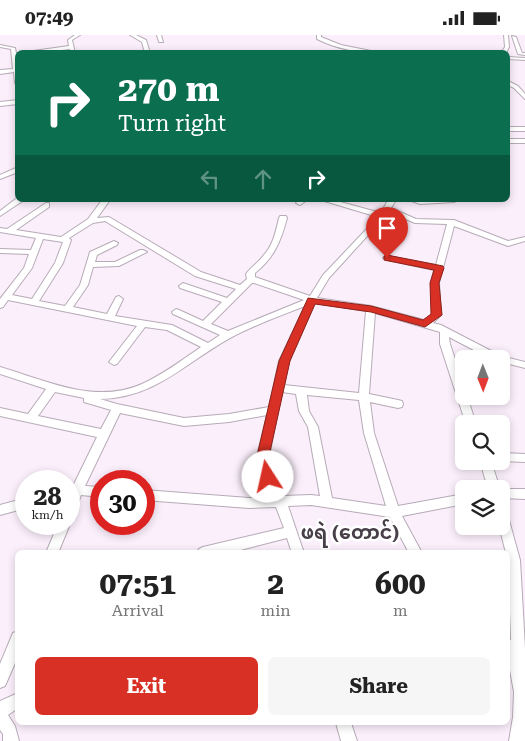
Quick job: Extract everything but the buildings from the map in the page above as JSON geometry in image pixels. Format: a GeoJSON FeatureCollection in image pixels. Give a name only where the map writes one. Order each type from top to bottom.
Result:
{"type":"FeatureCollection","features":[{"type":"Feature","properties":{"kind":"street"},"geometry":{"type":"LineString","coordinates":[[72,50],[70,40],[78,35]]}},
{"type":"Feature","properties":{"kind":"street"},"geometry":{"type":"LineString","coordinates":[[132,35],[144,41],[147,50]]}},
{"type":"Feature","properties":{"kind":"street"},"geometry":{"type":"LineString","coordinates":[[158,35],[161,41]]}},
{"type":"Feature","properties":{"kind":"street"},"geometry":{"type":"LineString","coordinates":[[319,35],[323,40],[360,50]]}},
{"type":"Feature","properties":{"kind":"street"},"geometry":{"type":"LineString","coordinates":[[505,50],[507,47],[506,36],[517,37],[520,54],[525,54]]}},
{"type":"Feature","properties":{"kind":"street"},"geometry":{"type":"LineString","coordinates":[[0,46],[13,48],[15,50]]}},
{"type":"Feature","properties":{"kind":"street"},"geometry":{"type":"LineString","coordinates":[[518,49],[525,49]]}},
{"type":"Feature","properties":{"kind":"street"},"geometry":{"type":"LineString","coordinates":[[510,59],[525,59]]}},
{"type":"Feature","properties":{"kind":"street"},"geometry":{"type":"LineString","coordinates":[[0,72],[15,70]]}},
{"type":"Feature","properties":{"kind":"street"},"geometry":{"type":"LineString","coordinates":[[510,79],[519,83],[516,87]]}},
{"type":"Feature","properties":{"kind":"street"},"geometry":{"type":"LineString","coordinates":[[510,84],[516,87],[525,97]]}},
{"type":"Feature","properties":{"kind":"street"},"geometry":{"type":"LineString","coordinates":[[0,104],[15,102]]}},
{"type":"Feature","properties":{"kind":"street"},"geometry":{"type":"LineString","coordinates":[[510,129],[525,129]]}},
{"type":"Feature","properties":{"kind":"street"},"geometry":{"type":"LineString","coordinates":[[510,141],[525,141]]}},
{"type":"Feature","properties":{"kind":"street"},"geometry":{"type":"LineString","coordinates":[[0,177],[15,170]]}},
{"type":"Feature","properties":{"kind":"street"},"geometry":{"type":"LineString","coordinates":[[0,214],[17,202]]}},
{"type":"Feature","properties":{"kind":"street"},"geometry":{"type":"LineString","coordinates":[[4,231],[64,238],[91,221],[105,202]]}},
{"type":"Feature","properties":{"kind":"street"},"geometry":{"type":"LineString","coordinates":[[335,202],[385,212],[415,221],[451,222],[508,243],[525,239]]}},
{"type":"Feature","properties":{"kind":"street"},"geometry":{"type":"LineString","coordinates":[[297,550],[280,502],[268,477],[263,456],[284,361],[312,300],[326,277],[385,212],[391,202]]}},
{"type":"Feature","properties":{"kind":"street"},"geometry":{"type":"LineString","coordinates":[[4,231],[46,205]]}},
{"type":"Feature","properties":{"kind":"street"},"geometry":{"type":"LineString","coordinates":[[251,280],[250,274],[252,271],[274,249],[283,218]]}},
{"type":"Feature","properties":{"kind":"street"},"geometry":{"type":"LineString","coordinates":[[91,221],[106,219],[198,274],[241,288]]}},
{"type":"Feature","properties":{"kind":"street"},"geometry":{"type":"LineString","coordinates":[[425,324],[437,315],[434,283],[451,222]]}},
{"type":"Feature","properties":{"kind":"street"},"geometry":{"type":"LineString","coordinates":[[0,305],[28,268],[40,235]]}},
{"type":"Feature","properties":{"kind":"street"},"geometry":{"type":"LineString","coordinates":[[34,302],[59,263],[67,240],[64,238]]}},
{"type":"Feature","properties":{"kind":"street"},"geometry":{"type":"LineString","coordinates":[[68,308],[84,285],[94,252],[114,243]]}},
{"type":"Feature","properties":{"kind":"street"},"geometry":{"type":"LineString","coordinates":[[0,251],[34,252]]}},
{"type":"Feature","properties":{"kind":"street"},"geometry":{"type":"LineString","coordinates":[[91,265],[116,264],[143,252]]}},
{"type":"Feature","properties":{"kind":"street"},"geometry":{"type":"LineString","coordinates":[[387,258],[439,268]]}},
{"type":"Feature","properties":{"kind":"street"},"geometry":{"type":"LineString","coordinates":[[251,280],[312,300],[371,309],[425,324],[444,330],[483,350]]}},
{"type":"Feature","properties":{"kind":"street"},"geometry":{"type":"LineString","coordinates":[[204,325],[251,280]]}},
{"type":"Feature","properties":{"kind":"street"},"geometry":{"type":"LineString","coordinates":[[183,286],[228,301]]}},
{"type":"Feature","properties":{"kind":"street"},"geometry":{"type":"LineString","coordinates":[[7,297],[143,324],[169,327],[209,347]]}},
{"type":"Feature","properties":{"kind":"street"},"geometry":{"type":"LineString","coordinates":[[110,317],[119,299]]}},
{"type":"Feature","properties":{"kind":"street"},"geometry":{"type":"LineString","coordinates":[[0,370],[53,388],[81,394],[115,395],[132,392],[167,375],[228,335],[312,300]]}},
{"type":"Feature","properties":{"kind":"street"},"geometry":{"type":"LineString","coordinates":[[371,309],[364,397],[369,433],[394,512],[414,550]]}},
{"type":"Feature","properties":{"kind":"street"},"geometry":{"type":"LineString","coordinates":[[176,312],[228,335]]}},
{"type":"Feature","properties":{"kind":"street"},"geometry":{"type":"LineString","coordinates":[[114,363],[143,324]]}},
{"type":"Feature","properties":{"kind":"street"},"geometry":{"type":"LineString","coordinates":[[444,330],[445,344],[455,365]]}},
{"type":"Feature","properties":{"kind":"street"},"geometry":{"type":"LineString","coordinates":[[510,361],[525,365]]}},
{"type":"Feature","properties":{"kind":"street"},"geometry":{"type":"LineString","coordinates":[[30,419],[53,388]]}},
{"type":"Feature","properties":{"kind":"street"},"geometry":{"type":"LineString","coordinates":[[278,388],[364,397],[398,403]]}},
{"type":"Feature","properties":{"kind":"street"},"geometry":{"type":"LineString","coordinates":[[300,391],[304,411],[313,427],[327,503]]}},
{"type":"Feature","properties":{"kind":"street"},"geometry":{"type":"LineString","coordinates":[[81,394],[117,409],[184,422],[229,419],[273,410]]}},
{"type":"Feature","properties":{"kind":"street"},"geometry":{"type":"LineString","coordinates":[[80,478],[117,409]]}},
{"type":"Feature","properties":{"kind":"street"},"geometry":{"type":"LineString","coordinates":[[0,412],[104,434]]}},
{"type":"Feature","properties":{"kind":"street"},"geometry":{"type":"LineString","coordinates":[[510,458],[525,459]]}},
{"type":"Feature","properties":{"kind":"street"},"geometry":{"type":"LineString","coordinates":[[510,493],[525,494]]}},
{"type":"Feature","properties":{"kind":"street"},"geometry":{"type":"LineString","coordinates":[[155,496],[249,503],[311,500],[394,512],[455,501]]}},
{"type":"Feature","properties":{"kind":"street"},"geometry":{"type":"LineString","coordinates":[[0,510],[15,506]]}},
{"type":"Feature","properties":{"kind":"street"},"geometry":{"type":"LineString","coordinates":[[216,550],[291,532]]}},
{"type":"Feature","properties":{"kind":"street"},"geometry":{"type":"LineString","coordinates":[[53,550],[59,535]]}},
{"type":"Feature","properties":{"kind":"street"},"geometry":{"type":"LineString","coordinates":[[507,535],[514,560],[522,678],[522,708],[517,741]]}},
{"type":"Feature","properties":{"kind":"street"},"geometry":{"type":"LineString","coordinates":[[0,681],[15,645]]}},
{"type":"Feature","properties":{"kind":"street"},"geometry":{"type":"LineString","coordinates":[[510,649],[515,656],[522,678]]}},
{"type":"Feature","properties":{"kind":"street"},"geometry":{"type":"LineString","coordinates":[[0,712],[8,703],[15,701]]}},
{"type":"Feature","properties":{"kind":"street"},"geometry":{"type":"LineString","coordinates":[[0,717],[10,731],[11,741]]}},
{"type":"Feature","properties":{"kind":"street"},"geometry":{"type":"LineString","coordinates":[[344,725],[348,741]]}},
{"type":"Feature","properties":{"kind":"district","name":"ဖရဲ (တောင်)"},"geometry":{"type":"Point","coordinates":[350,532]}},
{"type":"Feature","properties":{"kind":"route"},"geometry":{"type":"LineString","coordinates":[[268,477],[263,456],[284,361],[312,300],[371,309],[425,324],[437,315],[438,307],[434,293],[434,283],[439,268],[387,258]]}}]}
